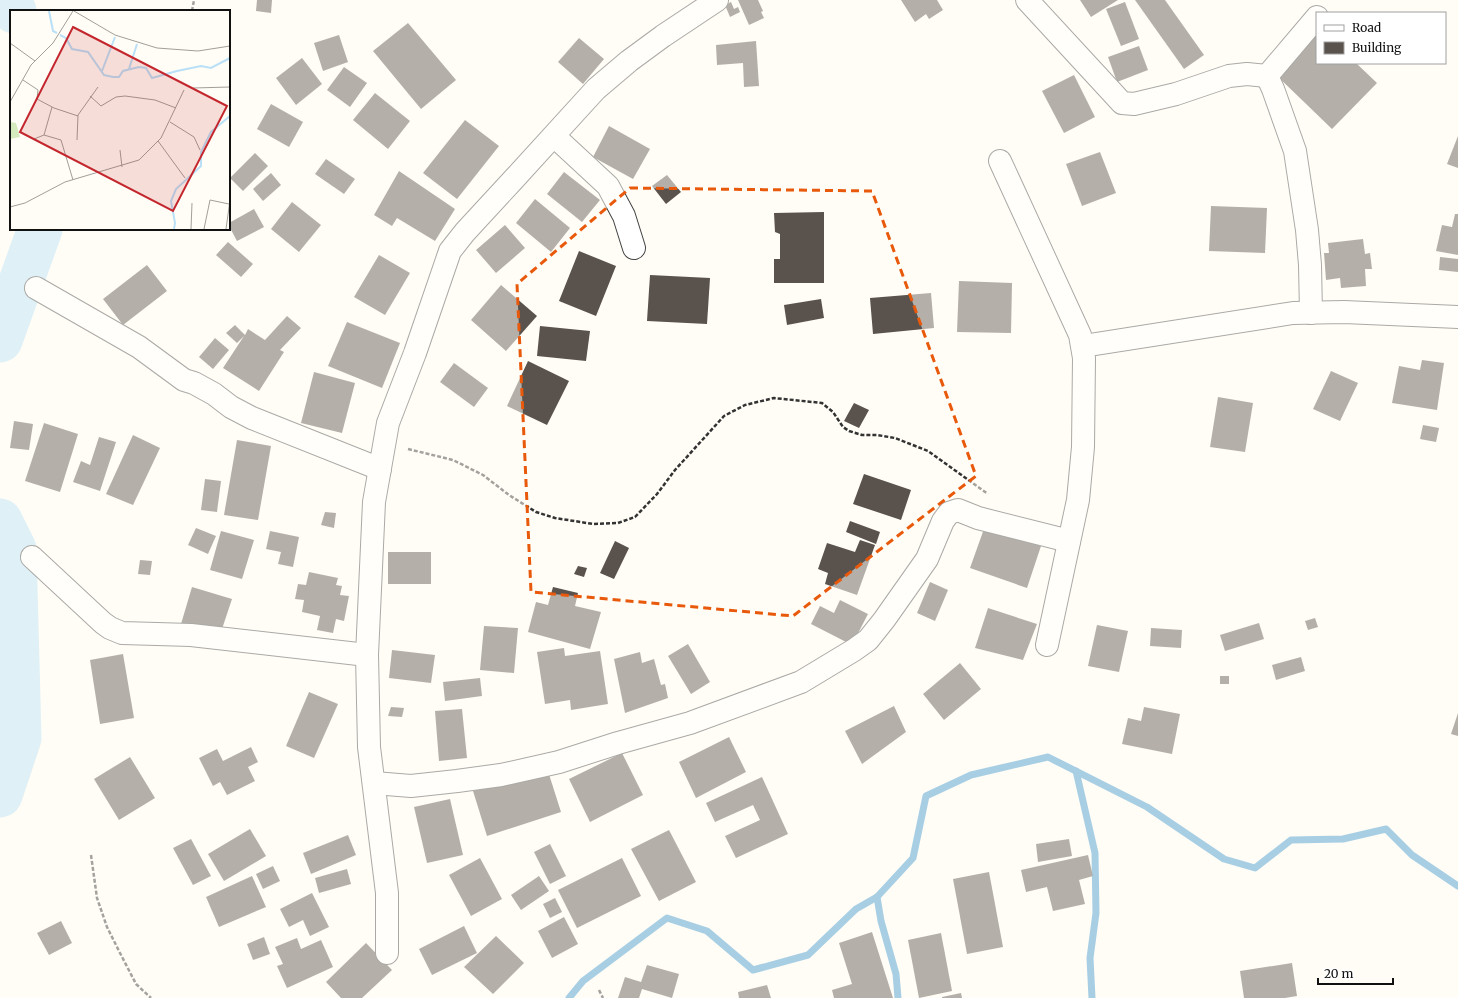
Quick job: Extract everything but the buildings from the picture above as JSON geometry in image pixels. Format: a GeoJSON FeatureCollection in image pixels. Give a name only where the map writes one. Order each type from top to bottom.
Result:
{"type":"FeatureCollection","features":[{"type":"Feature","properties":{"kind":"street"},"geometry":{"type":"LineString","coordinates":[[387,953],[387,893],[369,747],[367,655],[374,502],[388,423],[415,353],[450,251],[464,232],[596,90],[629,61],[717,0]]}},
{"type":"Feature","properties":{"kind":"street"},"geometry":{"type":"LineString","coordinates":[[1027,0],[1122,103],[1134,104],[1169,96],[1228,76],[1247,74],[1267,76]]}},
{"type":"Feature","properties":{"kind":"street"},"geometry":{"type":"LineString","coordinates":[[1267,76],[1316,18]]}},
{"type":"Feature","properties":{"kind":"street"},"geometry":{"type":"LineString","coordinates":[[1267,76],[1295,151],[1308,237],[1311,312]]}},
{"type":"Feature","properties":{"kind":"street"},"geometry":{"type":"LineString","coordinates":[[554,136],[608,186],[624,216],[634,248]]}},
{"type":"Feature","properties":{"kind":"street"},"geometry":{"type":"LineString","coordinates":[[1000,161],[1080,334],[1083,346],[1084,447],[1078,500],[1047,645]]}},
{"type":"Feature","properties":{"kind":"street"},"geometry":{"type":"LineString","coordinates":[[36,288],[133,343],[184,380],[194,383],[214,394],[231,407],[252,418],[380,470]]}},
{"type":"Feature","properties":{"kind":"street"},"geometry":{"type":"LineString","coordinates":[[1083,346],[1293,313],[1344,312],[1458,317]]}},
{"type":"Feature","properties":{"kind":"street"},"geometry":{"type":"LineString","coordinates":[[374,783],[411,786],[450,782],[501,775],[559,762],[618,743],[690,723],[801,682],[868,640],[927,559],[942,521],[949,513],[958,510],[978,518],[1069,541]]}},
{"type":"Feature","properties":{"kind":"street"},"geometry":{"type":"LineString","coordinates":[[32,557],[103,623],[122,633],[191,635],[367,655]]}},
{"type":"Feature","properties":{"kind":"path"},"geometry":{"type":"LineString","coordinates":[[192,10],[194,0]]}},
{"type":"Feature","properties":{"kind":"path"},"geometry":{"type":"LineString","coordinates":[[401,448],[453,460],[483,475],[509,495],[536,512],[555,518],[593,524],[618,523],[635,517],[724,416],[745,405],[774,398],[822,403],[833,412],[843,427],[849,431],[862,435],[877,435],[895,438],[928,451],[988,495]]}},
{"type":"Feature","properties":{"kind":"path"},"geometry":{"type":"LineString","coordinates":[[91,855],[97,898],[108,927],[136,984],[151,998]]}},
{"type":"Feature","properties":{"kind":"path"},"geometry":{"type":"LineString","coordinates":[[599,990],[603,998]]}},
{"type":"Feature","properties":{"kind":"highlighted area"},"geometry":{"type":"Polygon","coordinates":[[[630,188],[872,191],[976,476],[793,616],[531,592],[517,284],[630,188]]]}},
{"type":"Feature","properties":{"kind":"waterway"},"geometry":{"type":"LineString","coordinates":[[5,0],[13,10]]}},
{"type":"Feature","properties":{"kind":"waterway"},"geometry":{"type":"LineString","coordinates":[[0,340],[40,230]]}},
{"type":"Feature","properties":{"kind":"waterway"},"geometry":{"type":"LineString","coordinates":[[0,521],[14,549],[19,738],[0,795]]}},
{"type":"Feature","properties":{"kind":"waterway"},"geometry":{"type":"LineString","coordinates":[[569,998],[583,981],[667,918],[707,931],[753,970],[808,955],[856,909],[877,897],[913,858],[926,796],[971,775],[1048,757],[1147,807],[1224,859],[1255,868],[1291,840],[1343,839],[1386,829],[1412,855],[1458,886]]}},
{"type":"Feature","properties":{"kind":"waterway"},"geometry":{"type":"LineString","coordinates":[[1076,771],[1095,853],[1096,913],[1090,958],[1092,998]]}},
{"type":"Feature","properties":{"kind":"waterway"},"geometry":{"type":"LineString","coordinates":[[877,897],[881,921],[896,974],[898,998]]}}]}
